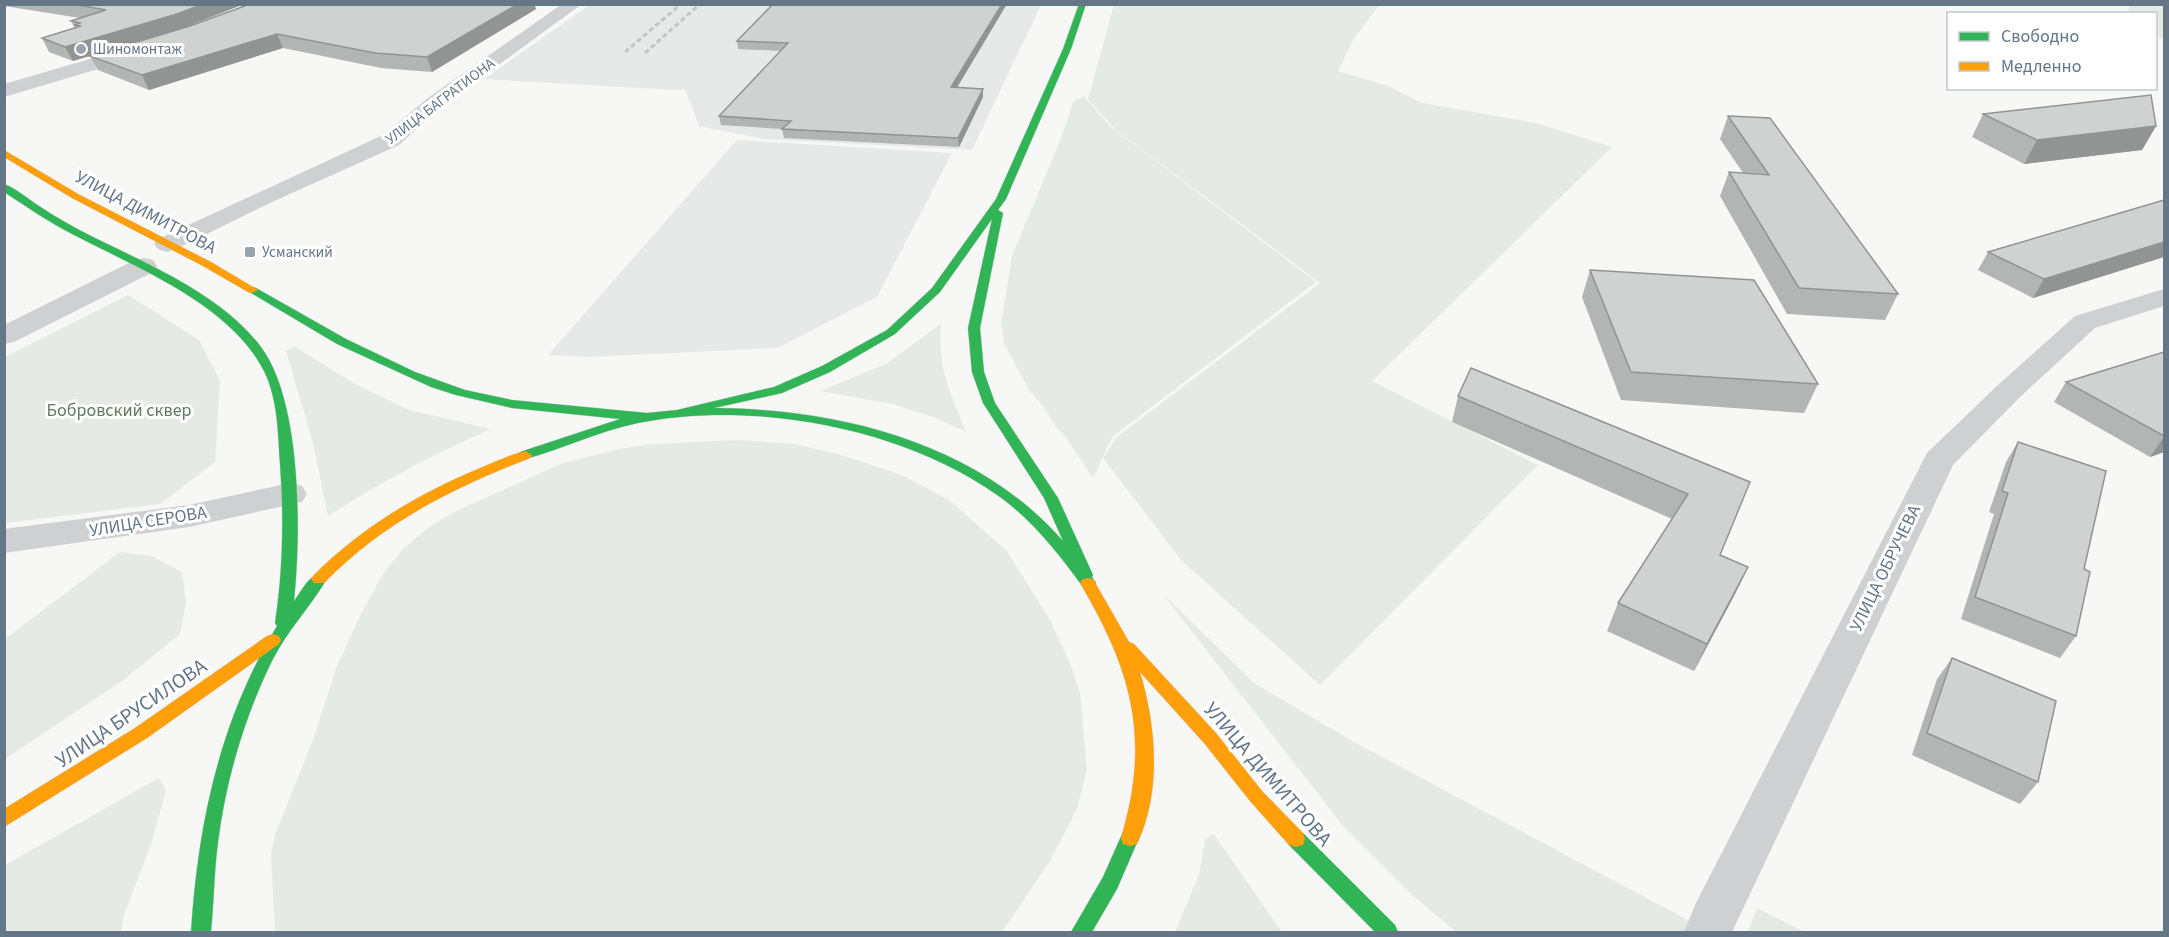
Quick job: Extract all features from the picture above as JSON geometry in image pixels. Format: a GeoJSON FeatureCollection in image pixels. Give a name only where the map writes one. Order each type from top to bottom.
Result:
{"type":"FeatureCollection","features":[{"type":"Feature","properties":{"kind":"main road"},"geometry":{"type":"LineString","coordinates":[[668,414],[725,404],[778,390],[826,369],[891,332],[936,290],[1001,199],[1067,49],[1083,4]]}},
{"type":"Feature","properties":{"kind":"main road","name":"УЛИЦА ДИМИТРОВА"},"geometry":{"type":"LineString","coordinates":[[4,153],[75,196],[217,270],[336,339],[435,384],[494,400],[548,410],[646,417]]}},
{"type":"Feature","properties":{"kind":"main road","name":"УЛИЦА ДИМИТРОВА"},"geometry":{"type":"LineString","coordinates":[[4,187],[76,233],[144,266],[235,325],[268,364],[284,427],[290,494],[293,549],[291,583],[283,624]]}},
{"type":"Feature","properties":{"kind":"main road"},"geometry":{"type":"LineString","coordinates":[[1001,199],[974,328],[978,372],[989,403],[1051,498],[1092,587]]}},
{"type":"Feature","properties":{"kind":"main road","name":"УЛИЦА ДИМИТРОВА"},"geometry":{"type":"LineString","coordinates":[[201,933],[204,874],[215,803],[242,712],[283,624],[321,576],[345,553],[401,512],[434,492],[469,476],[562,441],[646,417],[668,414],[731,413],[822,422],[872,433],[915,447],[969,472],[1017,503],[1041,524],[1092,587],[1120,639],[1144,715],[1147,750],[1144,789],[1128,840],[1101,903],[1081,933]]}},
{"type":"Feature","properties":{"kind":"main road","name":"УЛИЦА БРУСИЛОВА"},"geometry":{"type":"LineString","coordinates":[[4,819],[94,766],[208,688],[277,637]]}},
{"type":"Feature","properties":{"kind":"main road","name":"УЛИЦА ДИМИТРОВА"},"geometry":{"type":"LineString","coordinates":[[1120,639],[1210,738],[1256,796],[1388,933]]}},
{"type":"Feature","properties":{"kind":"street","name":"УЛИЦА БАГРАТИОНА"},"geometry":{"type":"LineString","coordinates":[[167,244],[391,140],[435,102],[574,4]]}},
{"type":"Feature","properties":{"kind":"street"},"geometry":{"type":"LineString","coordinates":[[4,91],[155,45]]}},
{"type":"Feature","properties":{"kind":"street"},"geometry":{"type":"LineString","coordinates":[[4,336],[144,266]]}},
{"type":"Feature","properties":{"kind":"street","name":"УЛИЦА ОБРУЧЕВА"},"geometry":{"type":"LineString","coordinates":[[1708,933],[1939,460],[2009,391],[2085,322],[2164,297]]}},
{"type":"Feature","properties":{"kind":"street","name":"УЛИЦА СЕРОВА"},"geometry":{"type":"LineString","coordinates":[[4,541],[189,516],[290,494]]}},
{"type":"Feature","properties":{"kind":"shaded area"},"geometry":{"type":"Polygon","coordinates":[[[589,5],[1041,5],[972,150],[763,139],[699,126],[685,89],[484,79],[589,5]]]}},
{"type":"Feature","properties":{"kind":"shaded area"},"geometry":{"type":"Polygon","coordinates":[[[737,140],[952,153],[877,297],[777,348],[589,357],[548,355],[737,140]]]}},
{"type":"Feature","properties":{"kind":"green space"},"geometry":{"type":"Polygon","coordinates":[[[1114,5],[1379,5],[1353,40],[1338,71],[1388,86],[1422,103],[1536,123],[1612,147],[1372,381],[1538,465],[1320,685],[1182,561],[1103,458],[1117,437],[1320,283],[1115,129],[1088,99],[1114,5]]]}},
{"type":"Feature","properties":{"kind":"green space"},"geometry":{"type":"Polygon","coordinates":[[[2130,5],[2164,5],[2164,39],[2157,37],[2157,12],[2127,12],[2130,5]]]}},
{"type":"Feature","properties":{"kind":"green space"},"geometry":{"type":"Polygon","coordinates":[[[1084,96],[1110,126],[1316,282],[1112,437],[1093,478],[1043,406],[1029,390],[1004,343],[1001,323],[1012,256],[1060,141],[1073,102],[1084,96]]]}},
{"type":"Feature","properties":{"kind":"green space","name":"Бобровский сквер"},"geometry":{"type":"Polygon","coordinates":[[[128,295],[199,340],[220,381],[215,462],[160,504],[5,523],[5,357],[128,295]]]}},
{"type":"Feature","properties":{"kind":"green space"},"geometry":{"type":"Polygon","coordinates":[[[941,324],[941,355],[946,380],[966,432],[933,417],[893,404],[820,391],[886,364],[941,324]]]}},
{"type":"Feature","properties":{"kind":"green space"},"geometry":{"type":"Polygon","coordinates":[[[294,346],[355,384],[409,410],[491,429],[408,469],[328,516],[313,443],[286,351],[294,346]]]}},
{"type":"Feature","properties":{"kind":"green space"},"geometry":{"type":"Polygon","coordinates":[[[738,440],[795,444],[845,456],[902,475],[949,500],[1006,550],[1050,620],[1070,663],[1080,693],[1087,769],[1077,809],[1050,861],[1002,932],[275,932],[271,853],[276,832],[313,740],[337,666],[383,574],[403,549],[429,527],[454,512],[563,463],[619,449],[652,444],[738,440]]]}},
{"type":"Feature","properties":{"kind":"green space"},"geometry":{"type":"Polygon","coordinates":[[[120,552],[152,556],[182,572],[186,603],[180,634],[122,681],[5,759],[5,639],[120,552]]]}},
{"type":"Feature","properties":{"kind":"green space"},"geometry":{"type":"Polygon","coordinates":[[[1162,593],[1254,683],[1354,742],[1697,925],[1694,932],[1456,932],[1410,893],[1344,827],[1162,593]]]}},
{"type":"Feature","properties":{"kind":"green space"},"geometry":{"type":"Polygon","coordinates":[[[159,778],[166,790],[151,844],[124,915],[121,932],[5,932],[5,865],[159,778]]]}},
{"type":"Feature","properties":{"kind":"green space"},"geometry":{"type":"Polygon","coordinates":[[[1213,833],[1283,932],[1175,932],[1199,875],[1205,840],[1213,833]]]}},
{"type":"Feature","properties":{"kind":"green space"},"geometry":{"type":"Polygon","coordinates":[[[1757,908],[1805,932],[1748,932],[1757,908]]]}},
{"type":"Feature","properties":{"kind":"building"},"geometry":{"type":"Polygon","coordinates":[[[72,4],[203,4],[177,14],[65,47],[42,38],[81,26],[74,25],[80,23],[71,21],[106,10],[72,4]]]}},
{"type":"Feature","properties":{"kind":"building"},"geometry":{"type":"Polygon","coordinates":[[[250,4],[518,4],[427,57],[375,53],[277,34],[142,75],[90,56],[190,26],[250,4]]]}},
{"type":"Feature","properties":{"kind":"building"},"geometry":{"type":"Polygon","coordinates":[[[773,4],[1002,4],[951,87],[983,89],[958,138],[782,129],[791,121],[719,116],[788,43],[737,41],[773,4]]]}},
{"type":"Feature","properties":{"kind":"building"},"geometry":{"type":"Polygon","coordinates":[[[2151,95],[2156,126],[2037,140],[1983,114],[2151,95]]]}},
{"type":"Feature","properties":{"kind":"building"},"geometry":{"type":"Polygon","coordinates":[[[1728,116],[1770,118],[1898,294],[1799,288],[1729,172],[1769,175],[1728,116]]]}},
{"type":"Feature","properties":{"kind":"building"},"geometry":{"type":"Polygon","coordinates":[[[2164,200],[2164,242],[2044,279],[1988,252],[2164,200]]]}},
{"type":"Feature","properties":{"kind":"building"},"geometry":{"type":"Polygon","coordinates":[[[1590,270],[1754,280],[1818,384],[1631,372],[1590,270]]]}},
{"type":"Feature","properties":{"kind":"building"},"geometry":{"type":"Polygon","coordinates":[[[2164,352],[2164,436],[2066,382],[2164,352]]]}},
{"type":"Feature","properties":{"kind":"building"},"geometry":{"type":"Polygon","coordinates":[[[1471,368],[1750,482],[1720,555],[1748,567],[1707,644],[1618,603],[1688,494],[1458,396],[1471,368]]]}},
{"type":"Feature","properties":{"kind":"building"},"geometry":{"type":"Polygon","coordinates":[[[2018,442],[2106,471],[2084,569],[2090,572],[2076,636],[1975,597],[2008,493],[2002,491],[2018,442]]]}},
{"type":"Feature","properties":{"kind":"building"},"geometry":{"type":"Polygon","coordinates":[[[1952,658],[2056,701],[2038,782],[1927,733],[1952,658]]]}},
{"type":"Feature","properties":{"kind":"railway"},"geometry":{"type":"LineString","coordinates":[[625,52],[681,4]]}},
{"type":"Feature","properties":{"kind":"railway"},"geometry":{"type":"LineString","coordinates":[[645,53],[700,4]]}},
{"type":"Feature","properties":{"kind":"traffic: fast"},"geometry":{"type":"LineString","coordinates":[[682,412],[778,390],[826,369],[891,332],[936,290],[1001,199],[1067,49],[1083,4]]}},
{"type":"Feature","properties":{"kind":"traffic: fast"},"geometry":{"type":"LineString","coordinates":[[4,187],[68,228],[185,290],[237,328],[256,349],[274,382],[284,429],[289,485],[290,544],[283,623]]}},
{"type":"Feature","properties":{"kind":"traffic: fast"},"geometry":{"type":"LineString","coordinates":[[998,213],[974,328],[978,372],[989,403],[1051,498],[1086,575]]}},
{"type":"Feature","properties":{"kind":"traffic: fast"},"geometry":{"type":"LineString","coordinates":[[252,290],[365,353],[435,384],[512,404],[646,417]]}},
{"type":"Feature","properties":{"kind":"traffic: fast"},"geometry":{"type":"LineString","coordinates":[[525,455],[605,427],[655,416],[698,412],[744,412],[790,416],[837,424],[883,435],[926,451],[967,470],[1004,493],[1049,535],[1088,583]]}},
{"type":"Feature","properties":{"kind":"traffic: fast"},"geometry":{"type":"LineString","coordinates":[[201,932],[209,839],[230,745],[246,700],[266,656],[291,616],[319,579]]}},
{"type":"Feature","properties":{"kind":"traffic: fast"},"geometry":{"type":"LineString","coordinates":[[1081,932],[1110,883],[1130,838]]}},
{"type":"Feature","properties":{"kind":"traffic: fast"},"geometry":{"type":"LineString","coordinates":[[1296,839],[1388,932]]}},
{"type":"Feature","properties":{"kind":"traffic: slow"},"geometry":{"type":"LineString","coordinates":[[4,153],[75,196],[207,264],[252,290]]}},
{"type":"Feature","properties":{"kind":"traffic: slow"},"geometry":{"type":"LineString","coordinates":[[319,579],[364,538],[414,505],[469,478],[525,455]]}},
{"type":"Feature","properties":{"kind":"traffic: slow"},"geometry":{"type":"LineString","coordinates":[[1088,583],[1121,642],[1140,706],[1145,738],[1145,772],[1140,805],[1130,838]]}},
{"type":"Feature","properties":{"kind":"traffic: slow"},"geometry":{"type":"LineString","coordinates":[[4,819],[141,733],[273,640]]}},
{"type":"Feature","properties":{"kind":"traffic: slow"},"geometry":{"type":"LineString","coordinates":[[1128,648],[1210,738],[1256,796],[1296,839]]}},
{"type":"Feature","properties":{"kind":"place","name":"Шиномонтаж"},"geometry":{"type":"Point","coordinates":[81,49]}},
{"type":"Feature","properties":{"kind":"place","name":"Усманский"},"geometry":{"type":"Point","coordinates":[250,252]}}]}
